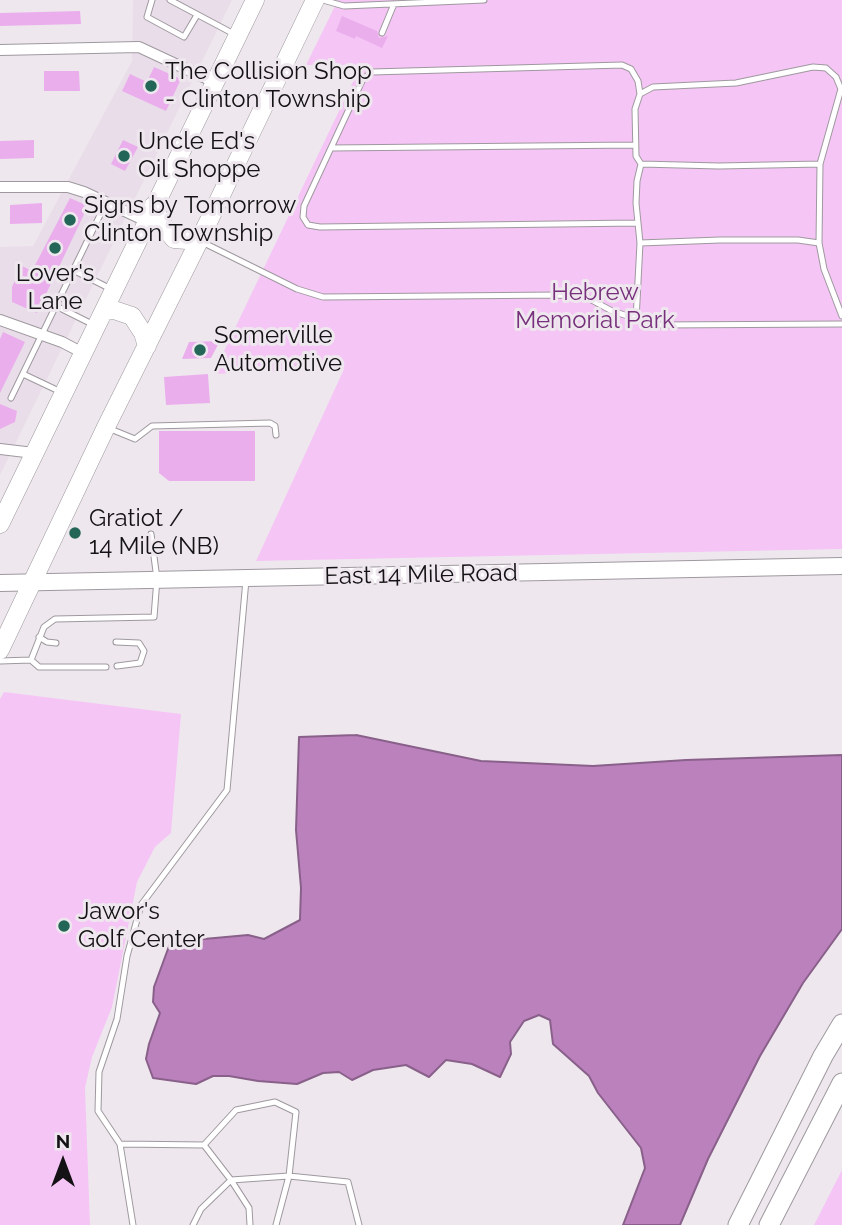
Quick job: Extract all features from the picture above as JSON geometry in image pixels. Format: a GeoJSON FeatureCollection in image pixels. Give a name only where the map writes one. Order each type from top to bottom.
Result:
{"type":"FeatureCollection","features":[{"type":"Feature","properties":{"kind":"highway"},"geometry":{"type":"LineString","coordinates":[[738,1225],[842,1024]]}},
{"type":"Feature","properties":{"kind":"highway"},"geometry":{"type":"LineString","coordinates":[[769,1225],[842,1083]]}},
{"type":"Feature","properties":{"kind":"main road"},"geometry":{"type":"LineString","coordinates":[[0,524],[6,495],[34,453],[255,0]]}},
{"type":"Feature","properties":{"kind":"main road"},"geometry":{"type":"LineString","coordinates":[[0,650],[89,461],[315,0]]}},
{"type":"Feature","properties":{"kind":"main road"},"geometry":{"type":"LineString","coordinates":[[150,214],[174,239],[199,241]]}},
{"type":"Feature","properties":{"kind":"main road"},"geometry":{"type":"LineString","coordinates":[[100,318],[114,310],[132,316],[144,333],[147,346]]}},
{"type":"Feature","properties":{"kind":"main road","name":"East 14 Mile Road"},"geometry":{"type":"LineString","coordinates":[[0,583],[842,566]]}},
{"type":"Feature","properties":{"kind":"street"},"geometry":{"type":"LineString","coordinates":[[0,50],[139,47],[214,82]]}},
{"type":"Feature","properties":{"kind":"street"},"geometry":{"type":"LineString","coordinates":[[0,187],[68,187],[150,214]]}},
{"type":"Feature","properties":{"kind":"street"},"geometry":{"type":"LineString","coordinates":[[0,320],[62,342],[83,354]]}},
{"type":"Feature","properties":{"kind":"street"},"geometry":{"type":"LineString","coordinates":[[0,450],[34,453]]}},
{"type":"Feature","properties":{"kind":"lane"},"geometry":{"type":"LineString","coordinates":[[152,0],[147,17],[184,37],[197,15]]}},
{"type":"Feature","properties":{"kind":"lane"},"geometry":{"type":"LineString","coordinates":[[170,0],[237,36]]}},
{"type":"Feature","properties":{"kind":"lane"},"geometry":{"type":"LineString","coordinates":[[323,0],[344,6],[484,0]]}},
{"type":"Feature","properties":{"kind":"lane"},"geometry":{"type":"LineString","coordinates":[[382,33],[394,4]]}},
{"type":"Feature","properties":{"kind":"lane"},"geometry":{"type":"LineString","coordinates":[[636,320],[640,243],[637,181],[641,164],[636,156],[635,109],[640,94],[638,81],[631,69],[622,65],[372,72],[363,79],[304,206],[303,217],[308,225],[320,227],[637,223]]}},
{"type":"Feature","properties":{"kind":"lane"},"geometry":{"type":"LineString","coordinates":[[640,94],[653,88],[736,83],[813,67],[826,68],[839,75],[841,89],[820,164],[819,243],[824,269],[842,316]]}},
{"type":"Feature","properties":{"kind":"lane"},"geometry":{"type":"LineString","coordinates":[[331,148],[635,145]]}},
{"type":"Feature","properties":{"kind":"lane"},"geometry":{"type":"LineString","coordinates":[[641,164],[820,164]]}},
{"type":"Feature","properties":{"kind":"lane"},"geometry":{"type":"LineString","coordinates":[[11,398],[100,213]]}},
{"type":"Feature","properties":{"kind":"lane"},"geometry":{"type":"LineString","coordinates":[[640,243],[798,240],[819,243]]}},
{"type":"Feature","properties":{"kind":"lane"},"geometry":{"type":"LineString","coordinates":[[199,241],[297,289],[323,297],[562,295],[586,298],[636,320],[656,325],[842,324]]}},
{"type":"Feature","properties":{"kind":"lane"},"geometry":{"type":"LineString","coordinates":[[73,270],[113,290]]}},
{"type":"Feature","properties":{"kind":"lane"},"geometry":{"type":"LineString","coordinates":[[56,306],[100,318]]}},
{"type":"Feature","properties":{"kind":"lane"},"geometry":{"type":"LineString","coordinates":[[23,374],[64,393]]}},
{"type":"Feature","properties":{"kind":"lane"},"geometry":{"type":"LineString","coordinates":[[106,427],[135,439],[152,425],[270,423],[275,426],[276,435]]}},
{"type":"Feature","properties":{"kind":"lane"},"geometry":{"type":"LineString","coordinates":[[31,660],[44,628],[55,619],[154,617],[157,579],[151,534]]}},
{"type":"Feature","properties":{"kind":"lane"},"geometry":{"type":"LineString","coordinates":[[133,1225],[120,1144],[98,1111],[99,1072],[117,1020],[127,956],[141,905],[227,790],[246,577]]}},
{"type":"Feature","properties":{"kind":"lane"},"geometry":{"type":"LineString","coordinates":[[39,637],[56,643]]}},
{"type":"Feature","properties":{"kind":"lane"},"geometry":{"type":"LineString","coordinates":[[116,642],[139,643],[144,651],[140,663],[117,666]]}},
{"type":"Feature","properties":{"kind":"lane"},"geometry":{"type":"LineString","coordinates":[[0,661],[31,660],[39,667],[106,667]]}},
{"type":"Feature","properties":{"kind":"lane"},"geometry":{"type":"LineString","coordinates":[[120,1144],[204,1145],[236,1110],[275,1102],[296,1112],[289,1176],[276,1225]]}},
{"type":"Feature","properties":{"kind":"lane"},"geometry":{"type":"LineString","coordinates":[[204,1145],[249,1208],[250,1225]]}},
{"type":"Feature","properties":{"kind":"lane"},"geometry":{"type":"LineString","coordinates":[[193,1225],[201,1209],[231,1180],[289,1176],[348,1182],[359,1225]]}},
{"type":"Feature","properties":{"kind":"shaded area"},"geometry":{"type":"Polygon","coordinates":[[[133,0],[232,0],[0,475],[0,247],[33,246],[132,61],[133,0]]]}},
{"type":"Feature","properties":{"kind":"shaded area"},"geometry":{"type":"Polygon","coordinates":[[[356,735],[481,761],[593,766],[842,755],[842,929],[803,983],[760,1056],[708,1159],[680,1225],[623,1225],[645,1168],[641,1148],[598,1093],[589,1076],[553,1044],[550,1020],[539,1015],[524,1021],[510,1042],[511,1054],[500,1077],[472,1064],[446,1060],[429,1077],[406,1065],[373,1070],[352,1080],[339,1072],[323,1073],[297,1084],[229,1076],[213,1076],[196,1084],[153,1078],[146,1059],[160,1013],[153,1002],[154,987],[172,938],[204,939],[248,935],[264,939],[300,920],[301,888],[296,830],[299,737],[356,735]]]}},
{"type":"Feature","properties":{"kind":"green space","name":"Hebrew Memorial Park"},"geometry":{"type":"Polygon","coordinates":[[[338,0],[842,0],[842,549],[256,561],[344,369],[213,374],[361,65],[306,65],[338,0]]]}},
{"type":"Feature","properties":{"kind":"green space","name":"Jawor's Golf Center"},"geometry":{"type":"Polygon","coordinates":[[[4,692],[181,714],[171,833],[155,847],[137,882],[112,1007],[92,1057],[85,1088],[90,1225],[0,1225],[0,699],[4,692]]]}},
{"type":"Feature","properties":{"kind":"green space"},"geometry":{"type":"Polygon","coordinates":[[[842,1170],[842,1225],[814,1225],[842,1170]]]}},
{"type":"Feature","properties":{"kind":"building"},"geometry":{"type":"Polygon","coordinates":[[[80,11],[81,24],[0,26],[0,13],[80,11]]]}},
{"type":"Feature","properties":{"kind":"building"},"geometry":{"type":"Polygon","coordinates":[[[342,16],[377,31],[379,38],[388,36],[382,48],[356,36],[355,39],[336,31],[342,16]]]}},
{"type":"Feature","properties":{"kind":"building","name":"The Collision Shop - Clinton Township"},"geometry":{"type":"Polygon","coordinates":[[[154,67],[181,79],[166,111],[122,91],[130,74],[147,82],[154,67]]]}},
{"type":"Feature","properties":{"kind":"building"},"geometry":{"type":"Polygon","coordinates":[[[44,71],[79,71],[80,91],[44,91],[44,71]]]}},
{"type":"Feature","properties":{"kind":"building"},"geometry":{"type":"Polygon","coordinates":[[[34,140],[34,158],[0,159],[0,141],[34,140]]]}},
{"type":"Feature","properties":{"kind":"building","name":"Uncle Ed's Oil Shoppe"},"geometry":{"type":"Polygon","coordinates":[[[123,140],[138,147],[125,171],[111,164],[123,140]]]}},
{"type":"Feature","properties":{"kind":"building"},"geometry":{"type":"Polygon","coordinates":[[[70,198],[88,206],[37,313],[12,302],[12,287],[22,266],[32,271],[70,198]]]}},
{"type":"Feature","properties":{"kind":"building"},"geometry":{"type":"Polygon","coordinates":[[[42,203],[42,223],[10,224],[10,205],[42,203]]]}},
{"type":"Feature","properties":{"kind":"building"},"geometry":{"type":"Polygon","coordinates":[[[3,332],[25,342],[0,393],[0,339],[3,332]]]}},
{"type":"Feature","properties":{"kind":"building","name":"Somerville Automotive"},"geometry":{"type":"Polygon","coordinates":[[[220,341],[211,358],[182,359],[189,342],[220,341]]]}},
{"type":"Feature","properties":{"kind":"building"},"geometry":{"type":"Polygon","coordinates":[[[208,374],[210,403],[166,405],[164,377],[208,374]]]}},
{"type":"Feature","properties":{"kind":"building"},"geometry":{"type":"Polygon","coordinates":[[[0,404],[17,411],[15,422],[0,429],[0,404]]]}},
{"type":"Feature","properties":{"kind":"building"},"geometry":{"type":"Polygon","coordinates":[[[159,431],[255,431],[255,481],[169,481],[159,473],[159,431]]]}},
{"type":"Feature","properties":{"kind":"place","name":"The Collision Shop - Clinton Township"},"geometry":{"type":"Point","coordinates":[151,86]}},
{"type":"Feature","properties":{"kind":"place","name":"Uncle Ed's Oil Shoppe"},"geometry":{"type":"Point","coordinates":[124,156]}},
{"type":"Feature","properties":{"kind":"place","name":"Signs by Tomorrow Clinton Township"},"geometry":{"type":"Point","coordinates":[70,220]}},
{"type":"Feature","properties":{"kind":"place","name":"Lover's Lane"},"geometry":{"type":"Point","coordinates":[55,248]}},
{"type":"Feature","properties":{"kind":"place","name":"Somerville Automotive"},"geometry":{"type":"Point","coordinates":[200,350]}},
{"type":"Feature","properties":{"kind":"place","name":"Gratiot / 14 Mile (NB)"},"geometry":{"type":"Point","coordinates":[75,533]}},
{"type":"Feature","properties":{"kind":"place","name":"Jawor's Golf Center"},"geometry":{"type":"Point","coordinates":[64,926]}}]}
